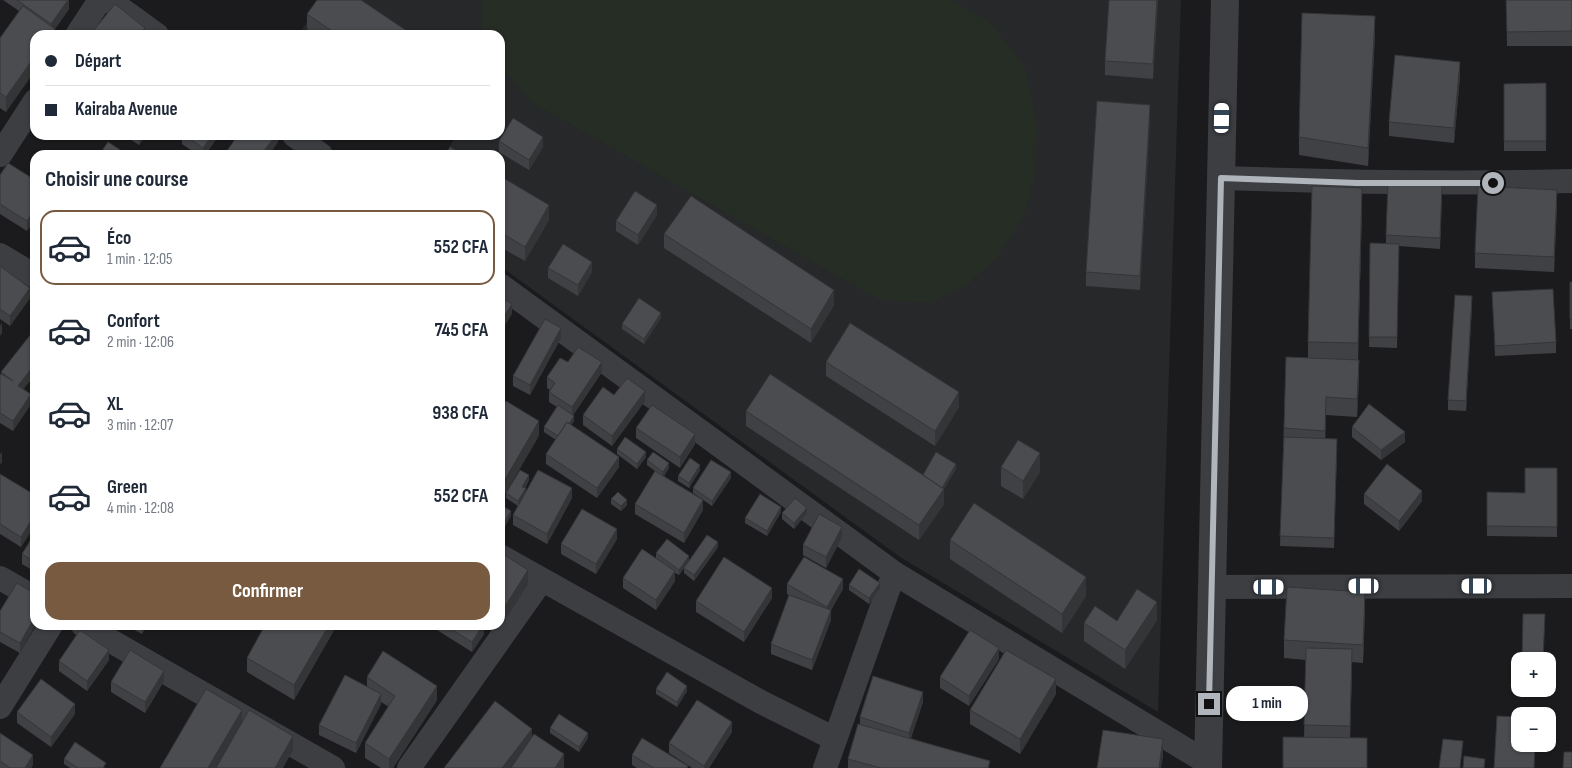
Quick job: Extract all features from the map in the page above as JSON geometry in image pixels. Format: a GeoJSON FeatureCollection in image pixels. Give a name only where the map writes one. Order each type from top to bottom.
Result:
{"type":"FeatureCollection","features":[{"type":"Feature","properties":{"kind":"street"},"geometry":{"type":"LineString","coordinates":[[80,30],[100,0]]}},
{"type":"Feature","properties":{"kind":"street"},"geometry":{"type":"LineString","coordinates":[[109,0],[150,30]]}},
{"type":"Feature","properties":{"kind":"street"},"geometry":{"type":"LineString","coordinates":[[1208,765],[1225,0]]}},
{"type":"Feature","properties":{"kind":"street"},"geometry":{"type":"LineString","coordinates":[[0,156],[30,109]]}},
{"type":"Feature","properties":{"kind":"street"},"geometry":{"type":"LineString","coordinates":[[301,140],[314,150]]}},
{"type":"Feature","properties":{"kind":"street"},"geometry":{"type":"LineString","coordinates":[[1221,178],[1357,183],[1473,184],[1572,181]]}},
{"type":"Feature","properties":{"kind":"street"},"geometry":{"type":"LineString","coordinates":[[0,255],[30,273]]}},
{"type":"Feature","properties":{"kind":"street"},"geometry":{"type":"LineString","coordinates":[[505,289],[894,573],[1208,765]]}},
{"type":"Feature","properties":{"kind":"street"},"geometry":{"type":"LineString","coordinates":[[505,559],[541,581],[762,702],[836,739]]}},
{"type":"Feature","properties":{"kind":"street"},"geometry":{"type":"LineString","coordinates":[[825,768],[894,573]]}},
{"type":"Feature","properties":{"kind":"street"},"geometry":{"type":"LineString","coordinates":[[0,578],[30,595]]}},
{"type":"Feature","properties":{"kind":"street"},"geometry":{"type":"LineString","coordinates":[[409,768],[541,581]]}},
{"type":"Feature","properties":{"kind":"street"},"geometry":{"type":"LineString","coordinates":[[1212,587],[1572,586]]}},
{"type":"Feature","properties":{"kind":"street"},"geometry":{"type":"LineString","coordinates":[[0,707],[48,630]]}},
{"type":"Feature","properties":{"kind":"street"},"geometry":{"type":"LineString","coordinates":[[92,630],[333,768]]}},
{"type":"Feature","properties":{"kind":"shaded area"},"geometry":{"type":"Polygon","coordinates":[[[322,0],[1181,0],[1158,712],[900,557],[505,270],[505,150],[447,150],[454,140],[505,140],[505,30],[302,30],[322,0]]]}},
{"type":"Feature","properties":{"kind":"shaded area"},"geometry":{"type":"Polygon","coordinates":[[[481,0],[950,0],[989,21],[1025,67],[1037,127],[1035,174],[1024,217],[998,256],[966,286],[928,303],[880,300],[533,103],[505,71],[505,30],[483,30],[481,26],[481,0]]]}},
{"type":"Feature","properties":{"kind":"building"},"geometry":{"type":"Polygon","coordinates":[[[17,0],[68,0],[51,24],[17,0]]]}},
{"type":"Feature","properties":{"kind":"building"},"geometry":{"type":"Polygon","coordinates":[[[317,0],[361,0],[406,30],[331,30],[307,14],[317,0]]]}},
{"type":"Feature","properties":{"kind":"building"},"geometry":{"type":"Polygon","coordinates":[[[1109,0],[1157,0],[1153,64],[1105,61],[1109,0]]]}},
{"type":"Feature","properties":{"kind":"building"},"geometry":{"type":"Polygon","coordinates":[[[1506,0],[1572,0],[1572,31],[1507,32],[1506,0]]]}},
{"type":"Feature","properties":{"kind":"building"},"geometry":{"type":"Polygon","coordinates":[[[115,4],[145,28],[144,30],[94,30],[115,4]]]}},
{"type":"Feature","properties":{"kind":"building"},"geometry":{"type":"Polygon","coordinates":[[[23,6],[55,29],[30,30],[30,63],[6,97],[0,93],[0,38],[23,6]]]}},
{"type":"Feature","properties":{"kind":"building"},"geometry":{"type":"Polygon","coordinates":[[[1302,13],[1375,16],[1368,148],[1299,137],[1302,13]]]}},
{"type":"Feature","properties":{"kind":"building"},"geometry":{"type":"Polygon","coordinates":[[[1395,55],[1460,62],[1454,128],[1389,122],[1395,55]]]}},
{"type":"Feature","properties":{"kind":"building"},"geometry":{"type":"Polygon","coordinates":[[[1546,83],[1546,141],[1504,141],[1504,84],[1546,83]]]}},
{"type":"Feature","properties":{"kind":"building"},"geometry":{"type":"Polygon","coordinates":[[[1097,101],[1150,105],[1140,276],[1086,272],[1097,101]]]}},
{"type":"Feature","properties":{"kind":"building"},"geometry":{"type":"Polygon","coordinates":[[[513,118],[543,137],[529,160],[499,141],[505,140],[505,131],[513,118]]]}},
{"type":"Feature","properties":{"kind":"building"},"geometry":{"type":"Polygon","coordinates":[[[191,140],[209,140],[203,148],[191,140]]]}},
{"type":"Feature","properties":{"kind":"building"},"geometry":{"type":"Polygon","coordinates":[[[234,140],[272,140],[265,150],[228,150],[234,140]]]}},
{"type":"Feature","properties":{"kind":"building"},"geometry":{"type":"Polygon","coordinates":[[[108,142],[120,150],[102,150],[108,142]]]}},
{"type":"Feature","properties":{"kind":"building"},"geometry":{"type":"Polygon","coordinates":[[[8,163],[30,177],[30,216],[27,221],[0,204],[0,175],[8,163]]]}},
{"type":"Feature","properties":{"kind":"building"},"geometry":{"type":"Polygon","coordinates":[[[505,179],[549,205],[525,247],[505,235],[505,179]]]}},
{"type":"Feature","properties":{"kind":"building"},"geometry":{"type":"Polygon","coordinates":[[[1388,182],[1442,185],[1440,238],[1386,235],[1388,182]]]}},
{"type":"Feature","properties":{"kind":"building"},"geometry":{"type":"Polygon","coordinates":[[[1312,186],[1362,188],[1358,343],[1308,342],[1312,186]]]}},
{"type":"Feature","properties":{"kind":"building"},"geometry":{"type":"Polygon","coordinates":[[[1478,186],[1557,190],[1554,257],[1475,253],[1478,186]]]}},
{"type":"Feature","properties":{"kind":"building"},"geometry":{"type":"Polygon","coordinates":[[[635,191],[657,205],[638,235],[616,221],[635,191]]]}},
{"type":"Feature","properties":{"kind":"building"},"geometry":{"type":"Polygon","coordinates":[[[691,196],[834,290],[811,329],[664,234],[691,196]]]}},
{"type":"Feature","properties":{"kind":"building"},"geometry":{"type":"Polygon","coordinates":[[[1370,243],[1399,244],[1397,337],[1369,337],[1370,243]]]}},
{"type":"Feature","properties":{"kind":"building"},"geometry":{"type":"Polygon","coordinates":[[[563,244],[592,262],[578,285],[548,268],[563,244]]]}},
{"type":"Feature","properties":{"kind":"building"},"geometry":{"type":"Polygon","coordinates":[[[0,266],[30,288],[10,316],[0,309],[0,266]]]}},
{"type":"Feature","properties":{"kind":"building"},"geometry":{"type":"Polygon","coordinates":[[[1570,282],[1572,282],[1572,319],[1570,319],[1570,282]]]}},
{"type":"Feature","properties":{"kind":"building"},"geometry":{"type":"Polygon","coordinates":[[[1553,289],[1556,342],[1495,346],[1492,292],[1553,289]]]}},
{"type":"Feature","properties":{"kind":"building"},"geometry":{"type":"Polygon","coordinates":[[[1455,295],[1472,296],[1466,401],[1448,400],[1455,295]]]}},
{"type":"Feature","properties":{"kind":"building"},"geometry":{"type":"Polygon","coordinates":[[[639,298],[661,313],[644,339],[622,324],[639,298]]]}},
{"type":"Feature","properties":{"kind":"building"},"geometry":{"type":"Polygon","coordinates":[[[505,300],[512,304],[505,315],[505,300]]]}},
{"type":"Feature","properties":{"kind":"building"},"geometry":{"type":"Polygon","coordinates":[[[545,319],[561,328],[530,385],[513,376],[545,319]]]}},
{"type":"Feature","properties":{"kind":"building"},"geometry":{"type":"Polygon","coordinates":[[[850,323],[959,392],[935,431],[826,362],[850,323]]]}},
{"type":"Feature","properties":{"kind":"building"},"geometry":{"type":"Polygon","coordinates":[[[30,335],[30,370],[18,386],[30,393],[30,396],[13,421],[0,413],[0,375],[13,381],[1,372],[30,335]]]}},
{"type":"Feature","properties":{"kind":"building"},"geometry":{"type":"Polygon","coordinates":[[[578,347],[602,362],[572,407],[549,392],[555,383],[547,377],[560,358],[568,362],[578,347]]]}},
{"type":"Feature","properties":{"kind":"building"},"geometry":{"type":"Polygon","coordinates":[[[1286,357],[1359,360],[1357,399],[1326,397],[1325,431],[1284,428],[1286,357]]]}},
{"type":"Feature","properties":{"kind":"building"},"geometry":{"type":"Polygon","coordinates":[[[770,374],[944,489],[919,525],[746,411],[770,374]]]}},
{"type":"Feature","properties":{"kind":"building"},"geometry":{"type":"Polygon","coordinates":[[[627,378],[645,391],[612,436],[583,415],[603,387],[614,395],[627,378]]]}},
{"type":"Feature","properties":{"kind":"building"},"geometry":{"type":"Polygon","coordinates":[[[506,401],[539,421],[505,479],[506,401]]]}},
{"type":"Feature","properties":{"kind":"building"},"geometry":{"type":"Polygon","coordinates":[[[1369,404],[1405,432],[1381,450],[1352,427],[1369,404]]]}},
{"type":"Feature","properties":{"kind":"building"},"geometry":{"type":"Polygon","coordinates":[[[558,405],[574,416],[569,424],[567,422],[558,436],[544,427],[558,405]]]}},
{"type":"Feature","properties":{"kind":"building"},"geometry":{"type":"Polygon","coordinates":[[[652,405],[695,434],[680,457],[636,428],[652,405]]]}},
{"type":"Feature","properties":{"kind":"building"},"geometry":{"type":"Polygon","coordinates":[[[567,422],[619,457],[597,488],[546,454],[567,422]]]}},
{"type":"Feature","properties":{"kind":"building"},"geometry":{"type":"Polygon","coordinates":[[[625,437],[646,452],[637,464],[617,449],[625,437]]]}},
{"type":"Feature","properties":{"kind":"building"},"geometry":{"type":"Polygon","coordinates":[[[1284,437],[1337,439],[1334,538],[1280,536],[1284,437]]]}},
{"type":"Feature","properties":{"kind":"building"},"geometry":{"type":"Polygon","coordinates":[[[1018,440],[1040,453],[1023,481],[1001,467],[1018,440]]]}},
{"type":"Feature","properties":{"kind":"building"},"geometry":{"type":"Polygon","coordinates":[[[653,452],[669,463],[663,472],[647,460],[653,452]]]}},
{"type":"Feature","properties":{"kind":"building"},"geometry":{"type":"Polygon","coordinates":[[[936,452],[956,464],[942,488],[923,475],[936,452]]]}},
{"type":"Feature","properties":{"kind":"building"},"geometry":{"type":"Polygon","coordinates":[[[690,458],[700,465],[689,483],[678,476],[690,458]]]}},
{"type":"Feature","properties":{"kind":"building"},"geometry":{"type":"Polygon","coordinates":[[[711,460],[731,472],[712,501],[693,488],[711,460]]]}},
{"type":"Feature","properties":{"kind":"building"},"geometry":{"type":"Polygon","coordinates":[[[1387,464],[1422,491],[1399,521],[1364,494],[1387,464]]]}},
{"type":"Feature","properties":{"kind":"building"},"geometry":{"type":"Polygon","coordinates":[[[1525,468],[1557,468],[1557,527],[1487,526],[1487,492],[1525,493],[1525,468]]]}},
{"type":"Feature","properties":{"kind":"building"},"geometry":{"type":"Polygon","coordinates":[[[520,470],[529,475],[522,487],[526,488],[518,501],[506,493],[520,470]]]}},
{"type":"Feature","properties":{"kind":"building"},"geometry":{"type":"Polygon","coordinates":[[[538,470],[572,488],[547,534],[513,515],[538,470]]]}},
{"type":"Feature","properties":{"kind":"building"},"geometry":{"type":"Polygon","coordinates":[[[655,471],[703,500],[684,533],[635,504],[655,471]]]}},
{"type":"Feature","properties":{"kind":"building"},"geometry":{"type":"Polygon","coordinates":[[[0,474],[30,492],[30,522],[21,537],[0,524],[0,474]]]}},
{"type":"Feature","properties":{"kind":"building"},"geometry":{"type":"Polygon","coordinates":[[[618,492],[627,500],[621,506],[611,499],[618,492]]]}},
{"type":"Feature","properties":{"kind":"building"},"geometry":{"type":"Polygon","coordinates":[[[760,494],[781,507],[767,531],[745,518],[760,494]]]}},
{"type":"Feature","properties":{"kind":"building"},"geometry":{"type":"Polygon","coordinates":[[[795,498],[807,508],[794,523],[782,513],[795,498]]]}},
{"type":"Feature","properties":{"kind":"building"},"geometry":{"type":"Polygon","coordinates":[[[974,503],[1086,577],[1062,614],[950,540],[974,503]]]}},
{"type":"Feature","properties":{"kind":"building"},"geometry":{"type":"Polygon","coordinates":[[[505,507],[511,511],[505,521],[505,507]]]}},
{"type":"Feature","properties":{"kind":"building"},"geometry":{"type":"Polygon","coordinates":[[[582,509],[617,529],[596,564],[561,544],[582,509]]]}},
{"type":"Feature","properties":{"kind":"building"},"geometry":{"type":"Polygon","coordinates":[[[819,514],[842,527],[826,557],[803,545],[819,514]]]}},
{"type":"Feature","properties":{"kind":"building"},"geometry":{"type":"Polygon","coordinates":[[[707,535],[718,542],[694,575],[684,568],[707,535]]]}},
{"type":"Feature","properties":{"kind":"building"},"geometry":{"type":"Polygon","coordinates":[[[667,539],[689,556],[679,570],[656,553],[667,539]]]}},
{"type":"Feature","properties":{"kind":"building"},"geometry":{"type":"Polygon","coordinates":[[[30,541],[30,559],[22,554],[30,541]]]}},
{"type":"Feature","properties":{"kind":"building"},"geometry":{"type":"Polygon","coordinates":[[[642,549],[675,571],[656,600],[623,578],[642,549]]]}},
{"type":"Feature","properties":{"kind":"building"},"geometry":{"type":"Polygon","coordinates":[[[505,555],[528,570],[505,606],[505,555]]]}},
{"type":"Feature","properties":{"kind":"building"},"geometry":{"type":"Polygon","coordinates":[[[724,557],[772,588],[744,632],[696,601],[724,557]]]}},
{"type":"Feature","properties":{"kind":"building"},"geometry":{"type":"Polygon","coordinates":[[[804,557],[843,579],[827,607],[787,584],[804,557]]]}},
{"type":"Feature","properties":{"kind":"building"},"geometry":{"type":"Polygon","coordinates":[[[859,569],[880,583],[869,598],[849,585],[859,569]]]}},
{"type":"Feature","properties":{"kind":"building"},"geometry":{"type":"Polygon","coordinates":[[[17,583],[30,591],[30,626],[20,643],[0,632],[0,611],[17,583]]]}},
{"type":"Feature","properties":{"kind":"building"},"geometry":{"type":"Polygon","coordinates":[[[1287,587],[1365,592],[1363,645],[1284,640],[1287,587]]]}},
{"type":"Feature","properties":{"kind":"building"},"geometry":{"type":"Polygon","coordinates":[[[1137,589],[1157,602],[1125,650],[1084,623],[1095,606],[1117,621],[1137,589]]]}},
{"type":"Feature","properties":{"kind":"building"},"geometry":{"type":"Polygon","coordinates":[[[789,595],[831,610],[812,660],[771,644],[789,595]]]}},
{"type":"Feature","properties":{"kind":"building"},"geometry":{"type":"Polygon","coordinates":[[[1523,614],[1545,614],[1543,652],[1522,652],[1523,614]]]}},
{"type":"Feature","properties":{"kind":"building"},"geometry":{"type":"Polygon","coordinates":[[[80,630],[109,650],[87,681],[59,661],[80,630]]]}},
{"type":"Feature","properties":{"kind":"building"},"geometry":{"type":"Polygon","coordinates":[[[262,630],[326,630],[294,685],[247,658],[262,630]]]}},
{"type":"Feature","properties":{"kind":"building"},"geometry":{"type":"Polygon","coordinates":[[[453,630],[480,630],[472,642],[453,630]]]}},
{"type":"Feature","properties":{"kind":"building"},"geometry":{"type":"Polygon","coordinates":[[[970,630],[999,648],[969,696],[940,677],[970,630]]]}},
{"type":"Feature","properties":{"kind":"building"},"geometry":{"type":"Polygon","coordinates":[[[1306,648],[1352,649],[1350,726],[1304,725],[1306,648]]]}},
{"type":"Feature","properties":{"kind":"building"},"geometry":{"type":"Polygon","coordinates":[[[130,650],[164,671],[145,702],[111,682],[130,650]]]}},
{"type":"Feature","properties":{"kind":"building"},"geometry":{"type":"Polygon","coordinates":[[[1006,650],[1056,679],[1020,739],[970,710],[1006,650]]]}},
{"type":"Feature","properties":{"kind":"building"},"geometry":{"type":"Polygon","coordinates":[[[383,651],[437,686],[389,759],[365,743],[395,696],[367,677],[383,651]]]}},
{"type":"Feature","properties":{"kind":"building"},"geometry":{"type":"Polygon","coordinates":[[[667,672],[687,686],[677,702],[656,689],[667,672]]]}},
{"type":"Feature","properties":{"kind":"building"},"geometry":{"type":"Polygon","coordinates":[[[345,675],[381,694],[356,743],[319,725],[345,675]]]}},
{"type":"Feature","properties":{"kind":"building"},"geometry":{"type":"Polygon","coordinates":[[[873,676],[923,692],[909,733],[860,717],[873,676]]]}},
{"type":"Feature","properties":{"kind":"building"},"geometry":{"type":"Polygon","coordinates":[[[41,679],[75,704],[51,737],[17,712],[41,679]]]}},
{"type":"Feature","properties":{"kind":"building"},"geometry":{"type":"Polygon","coordinates":[[[206,689],[242,710],[208,768],[160,768],[206,689]]]}},
{"type":"Feature","properties":{"kind":"building"},"geometry":{"type":"Polygon","coordinates":[[[697,700],[732,722],[704,766],[669,743],[697,700]]]}},
{"type":"Feature","properties":{"kind":"building"},"geometry":{"type":"Polygon","coordinates":[[[495,701],[532,729],[502,768],[444,768],[495,701]]]}},
{"type":"Feature","properties":{"kind":"building"},"geometry":{"type":"Polygon","coordinates":[[[249,710],[293,736],[275,768],[216,768],[249,710]]]}},
{"type":"Feature","properties":{"kind":"building"},"geometry":{"type":"Polygon","coordinates":[[[559,714],[588,733],[579,747],[550,728],[559,714]]]}},
{"type":"Feature","properties":{"kind":"building"},"geometry":{"type":"Polygon","coordinates":[[[1497,716],[1511,717],[1511,752],[1535,752],[1534,768],[1494,768],[1497,716]]]}},
{"type":"Feature","properties":{"kind":"building"},"geometry":{"type":"Polygon","coordinates":[[[858,724],[990,761],[988,768],[881,768],[848,759],[858,724]]]}},
{"type":"Feature","properties":{"kind":"building"},"geometry":{"type":"Polygon","coordinates":[[[1103,730],[1163,739],[1159,768],[1097,768],[1103,730]]]}},
{"type":"Feature","properties":{"kind":"building"},"geometry":{"type":"Polygon","coordinates":[[[0,733],[33,755],[25,768],[10,768],[0,761],[0,733]]]}},
{"type":"Feature","properties":{"kind":"building"},"geometry":{"type":"Polygon","coordinates":[[[534,734],[564,754],[555,768],[511,768],[534,734]]]}},
{"type":"Feature","properties":{"kind":"building"},"geometry":{"type":"Polygon","coordinates":[[[1283,737],[1367,738],[1367,768],[1283,768],[1283,737]]]}},
{"type":"Feature","properties":{"kind":"building"},"geometry":{"type":"Polygon","coordinates":[[[642,738],[688,766],[687,768],[654,768],[632,755],[642,738]]]}},
{"type":"Feature","properties":{"kind":"building"},"geometry":{"type":"Polygon","coordinates":[[[1443,739],[1463,741],[1460,768],[1439,768],[1443,739]]]}},
{"type":"Feature","properties":{"kind":"building"},"geometry":{"type":"Polygon","coordinates":[[[75,742],[106,763],[103,768],[78,768],[64,759],[75,742]]]}},
{"type":"Feature","properties":{"kind":"building"},"geometry":{"type":"Polygon","coordinates":[[[1564,752],[1572,752],[1572,768],[1563,768],[1564,752]]]}},
{"type":"Feature","properties":{"kind":"building"},"geometry":{"type":"Polygon","coordinates":[[[1464,756],[1485,759],[1484,768],[1463,768],[1464,756]]]}},
{"type":"Feature","properties":{"kind":"route"},"geometry":{"type":"LineString","coordinates":[[1209,704],[1221,178],[1357,183],[1493,183]]}}]}
